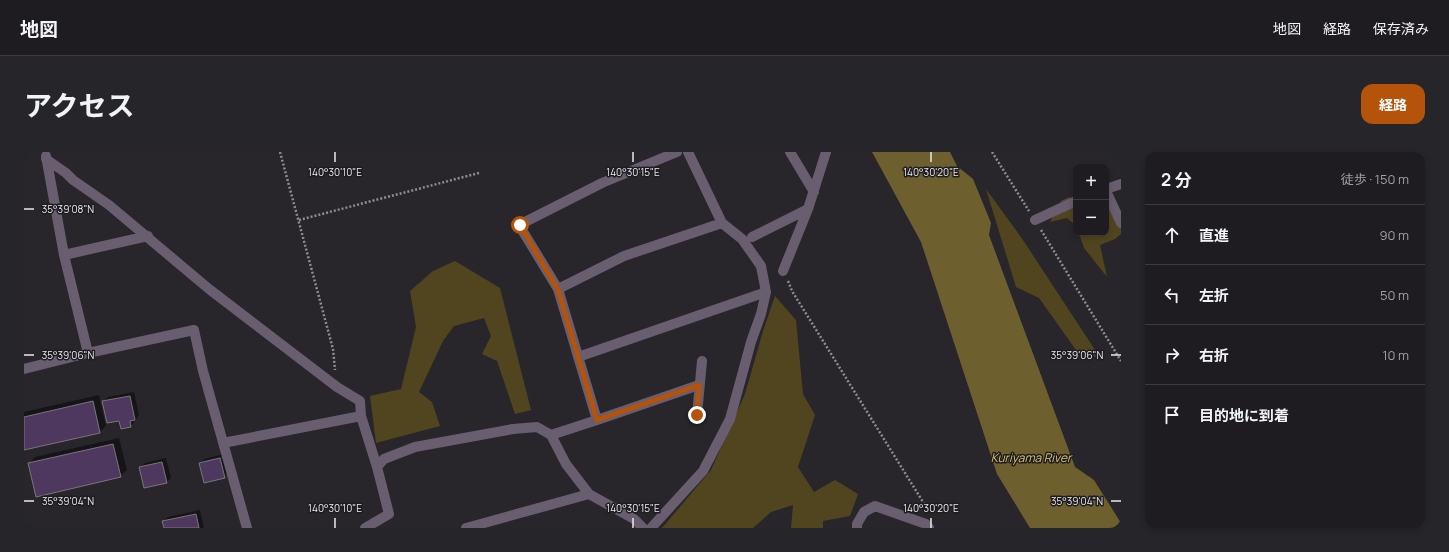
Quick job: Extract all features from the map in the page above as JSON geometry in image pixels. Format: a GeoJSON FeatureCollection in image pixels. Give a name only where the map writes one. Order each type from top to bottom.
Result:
{"type":"FeatureCollection","features":[{"type":"Feature","properties":{"kind":"street"},"geometry":{"type":"LineString","coordinates":[[597,420],[558,290],[520,225],[602,183],[677,152]]}},
{"type":"Feature","properties":{"kind":"street"},"geometry":{"type":"LineString","coordinates":[[651,528],[703,471],[730,419],[750,342],[761,314],[766,292],[761,266],[742,240],[722,223],[688,152]]}},
{"type":"Feature","properties":{"kind":"street"},"geometry":{"type":"LineString","coordinates":[[790,152],[814,192]]}},
{"type":"Feature","properties":{"kind":"street"},"geometry":{"type":"LineString","coordinates":[[783,271],[808,210],[826,152]]}},
{"type":"Feature","properties":{"kind":"street"},"geometry":{"type":"LineString","coordinates":[[46,155],[73,180],[109,205],[148,236],[209,289],[337,387],[360,401],[361,416],[377,467],[389,514],[365,528]]}},
{"type":"Feature","properties":{"kind":"street"},"geometry":{"type":"LineString","coordinates":[[46,155],[64,255],[88,353]]}},
{"type":"Feature","properties":{"kind":"street"},"geometry":{"type":"LineString","coordinates":[[1109,189],[1121,184]]}},
{"type":"Feature","properties":{"kind":"street"},"geometry":{"type":"LineString","coordinates":[[1109,197],[1121,223]]}},
{"type":"Feature","properties":{"kind":"street"},"geometry":{"type":"LineString","coordinates":[[1035,220],[1073,202]]}},
{"type":"Feature","properties":{"kind":"street"},"geometry":{"type":"LineString","coordinates":[[752,237],[808,210]]}},
{"type":"Feature","properties":{"kind":"street"},"geometry":{"type":"LineString","coordinates":[[558,290],[624,256],[722,223]]}},
{"type":"Feature","properties":{"kind":"street"},"geometry":{"type":"LineString","coordinates":[[64,255],[148,236]]}},
{"type":"Feature","properties":{"kind":"street"},"geometry":{"type":"LineString","coordinates":[[578,357],[766,292]]}},
{"type":"Feature","properties":{"kind":"street"},"geometry":{"type":"LineString","coordinates":[[24,369],[88,353],[194,330],[203,371],[247,528]]}},
{"type":"Feature","properties":{"kind":"street"},"geometry":{"type":"LineString","coordinates":[[697,415],[702,361]]}},
{"type":"Feature","properties":{"kind":"street"},"geometry":{"type":"LineString","coordinates":[[551,435],[699,385]]}},
{"type":"Feature","properties":{"kind":"street"},"geometry":{"type":"LineString","coordinates":[[223,443],[361,416]]}},
{"type":"Feature","properties":{"kind":"street"},"geometry":{"type":"LineString","coordinates":[[377,467],[384,459],[415,446],[514,429],[537,427],[551,435],[566,464],[589,494],[634,519],[643,528]]}},
{"type":"Feature","properties":{"kind":"street"},"geometry":{"type":"LineString","coordinates":[[466,528],[589,494]]}},
{"type":"Feature","properties":{"kind":"street"},"geometry":{"type":"LineString","coordinates":[[857,528],[857,524],[864,512],[875,506],[926,524],[929,528]]}},
{"type":"Feature","properties":{"kind":"path"},"geometry":{"type":"LineString","coordinates":[[280,152],[333,349],[337,387]]}},
{"type":"Feature","properties":{"kind":"path"},"geometry":{"type":"LineString","coordinates":[[992,152],[1121,361]]}},
{"type":"Feature","properties":{"kind":"path"},"geometry":{"type":"LineString","coordinates":[[299,220],[479,173]]}},
{"type":"Feature","properties":{"kind":"path"},"geometry":{"type":"LineString","coordinates":[[783,271],[792,291],[930,514]]}},
{"type":"Feature","properties":{"kind":"shaded area"},"geometry":{"type":"Polygon","coordinates":[[[986,189],[1023,240],[1101,359],[1076,350],[1039,298],[1016,287],[986,189]]]}},
{"type":"Feature","properties":{"kind":"shaded area"},"geometry":{"type":"Polygon","coordinates":[[[1069,197],[1073,200],[1073,223],[1067,218],[1050,222],[1061,201],[1069,197]]]}},
{"type":"Feature","properties":{"kind":"shaded area"},"geometry":{"type":"Polygon","coordinates":[[[1109,210],[1119,210],[1121,215],[1121,234],[1115,239],[1100,245],[1107,277],[1084,248],[1080,236],[1109,236],[1109,210]]]}},
{"type":"Feature","properties":{"kind":"shaded area"},"geometry":{"type":"Polygon","coordinates":[[[455,261],[500,288],[531,410],[515,414],[497,361],[482,354],[491,336],[484,318],[454,326],[443,341],[419,392],[432,402],[440,426],[376,443],[370,396],[401,389],[416,327],[410,291],[433,271],[455,261]]]}},
{"type":"Feature","properties":{"kind":"shaded area"},"geometry":{"type":"Polygon","coordinates":[[[775,296],[796,320],[803,394],[815,415],[798,467],[814,492],[835,480],[858,494],[850,516],[823,521],[823,528],[791,528],[793,505],[771,512],[753,528],[662,528],[711,470],[745,394],[763,331],[775,296]]]}},
{"type":"Feature","properties":{"kind":"water","name":"Kuriyama River"},"geometry":{"type":"Polygon","coordinates":[[[872,152],[950,152],[957,166],[973,179],[991,223],[989,235],[1075,467],[1094,480],[1121,523],[1121,528],[1030,528],[997,474],[921,242],[872,152]]]}},
{"type":"Feature","properties":{"kind":"building"},"geometry":{"type":"Polygon","coordinates":[[[130,396],[135,420],[130,421],[131,427],[121,429],[119,421],[107,423],[102,401],[130,396]]]}},
{"type":"Feature","properties":{"kind":"building"},"geometry":{"type":"Polygon","coordinates":[[[93,401],[100,433],[24,450],[24,417],[93,401]]]}},
{"type":"Feature","properties":{"kind":"building"},"geometry":{"type":"Polygon","coordinates":[[[113,444],[121,477],[36,497],[28,463],[113,444]]]}},
{"type":"Feature","properties":{"kind":"building"},"geometry":{"type":"Polygon","coordinates":[[[220,458],[225,478],[204,483],[199,463],[220,458]]]}},
{"type":"Feature","properties":{"kind":"building"},"geometry":{"type":"Polygon","coordinates":[[[162,462],[167,483],[144,488],[139,467],[162,462]]]}},
{"type":"Feature","properties":{"kind":"building"},"geometry":{"type":"Polygon","coordinates":[[[196,514],[199,528],[164,528],[162,521],[196,514]]]}},
{"type":"Feature","properties":{"kind":"route"},"geometry":{"type":"LineString","coordinates":[[520,225],[558,290],[597,420],[699,385],[697,415]]}}]}
